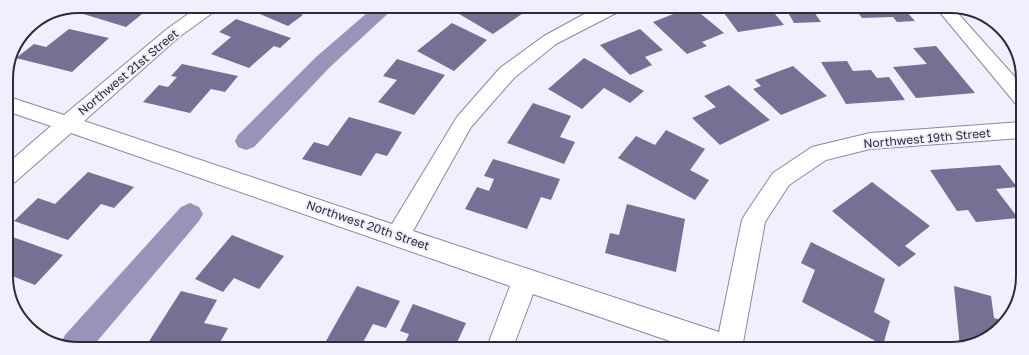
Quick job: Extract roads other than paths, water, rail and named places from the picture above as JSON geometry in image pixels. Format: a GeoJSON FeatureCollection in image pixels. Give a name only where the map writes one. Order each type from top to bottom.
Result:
{"type":"FeatureCollection","features":[{"type":"Feature","properties":{"kind":"street","name":"Northwest 21st Street"},"geometry":{"type":"LineString","coordinates":[[13,171],[173,33],[201,13]]}},
{"type":"Feature","properties":{"kind":"street"},"geometry":{"type":"LineString","coordinates":[[398,236],[464,122],[507,73],[550,40],[601,13]]}},
{"type":"Feature","properties":{"kind":"street"},"geometry":{"type":"LineString","coordinates":[[949,13],[1016,91]]}},
{"type":"Feature","properties":{"kind":"street","name":"Northwest 20th Street"},"geometry":{"type":"LineString","coordinates":[[13,105],[711,342]]}},
{"type":"Feature","properties":{"kind":"street","name":"Northwest 19th Street"},"geometry":{"type":"LineString","coordinates":[[730,342],[754,220],[781,179],[820,153],[870,140],[1016,130]]}},
{"type":"Feature","properties":{"kind":"street"},"geometry":{"type":"LineString","coordinates":[[502,342],[525,280]]}},
{"type":"Feature","properties":{"kind":"waterway"},"geometry":{"type":"LineString","coordinates":[[246,141],[323,62],[379,13]]}},
{"type":"Feature","properties":{"kind":"waterway"},"geometry":{"type":"LineString","coordinates":[[78,342],[190,214]]}}]}
